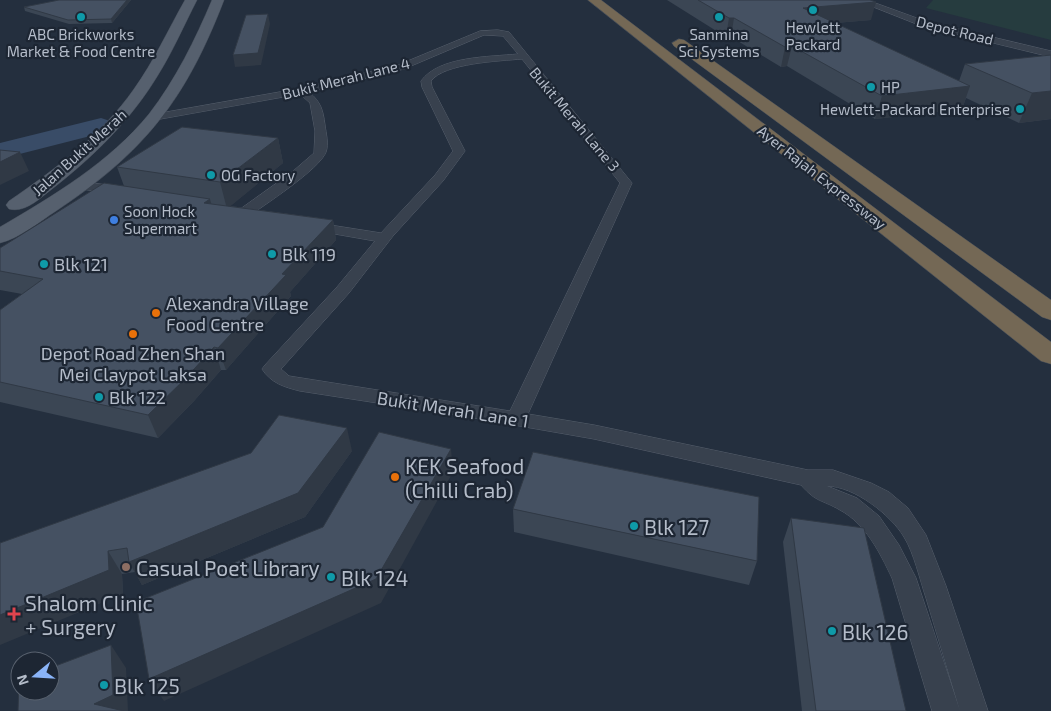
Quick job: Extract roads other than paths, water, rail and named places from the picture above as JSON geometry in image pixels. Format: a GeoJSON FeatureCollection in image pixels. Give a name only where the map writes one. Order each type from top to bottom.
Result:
{"type":"FeatureCollection","features":[{"type":"Feature","properties":{"kind":"highway","name":"Ayer Rajah Expressway"},"geometry":{"type":"LineString","coordinates":[[594,0],[1051,355]]}},
{"type":"Feature","properties":{"kind":"highway","name":"Ayer Rajah Expressway"},"geometry":{"type":"LineString","coordinates":[[619,0],[1051,312]]}},
{"type":"Feature","properties":{"kind":"main road","name":"Jalan Bukit Merah"},"geometry":{"type":"LineString","coordinates":[[0,215],[36,192],[121,117],[157,66],[191,0]]}},
{"type":"Feature","properties":{"kind":"main road","name":"Jalan Bukit Merah"},"geometry":{"type":"LineString","coordinates":[[0,236],[73,189],[122,152],[155,117],[200,43],[218,0]]}},
{"type":"Feature","properties":{"kind":"main road"},"geometry":{"type":"LineString","coordinates":[[157,66],[188,64]]}},
{"type":"Feature","properties":{"kind":"street","name":"Depot Road"},"geometry":{"type":"LineString","coordinates":[[860,0],[922,23],[1051,54]]}},
{"type":"Feature","properties":{"kind":"street"},"geometry":{"type":"LineString","coordinates":[[884,0],[892,3]]}},
{"type":"Feature","properties":{"kind":"street","name":"Depot Road"},"geometry":{"type":"LineString","coordinates":[[946,20],[1051,46]]}},
{"type":"Feature","properties":{"kind":"street","name":"Bukit Merah Lane 4"},"geometry":{"type":"LineString","coordinates":[[155,117],[302,91],[402,67],[487,32],[503,32],[522,56]]}},
{"type":"Feature","properties":{"kind":"street","name":"Bukit Merah Lane 3"},"geometry":{"type":"LineString","coordinates":[[386,235],[439,178],[459,151],[427,87],[426,81],[431,74],[463,62],[522,56],[617,170],[626,183],[516,418]]}},
{"type":"Feature","properties":{"kind":"street"},"geometry":{"type":"LineString","coordinates":[[263,216],[237,212],[310,164],[320,152],[318,108],[315,102],[302,91]]}},
{"type":"Feature","properties":{"kind":"street"},"geometry":{"type":"LineString","coordinates":[[73,189],[135,197]]}},
{"type":"Feature","properties":{"kind":"street"},"geometry":{"type":"LineString","coordinates":[[301,222],[386,235]]}},
{"type":"Feature","properties":{"kind":"street","name":"Bukit Merah Lane 1"},"geometry":{"type":"LineString","coordinates":[[386,235],[343,290],[271,369],[283,380],[300,386],[516,418],[594,432],[808,478],[833,478],[863,489],[881,498],[900,514],[915,535],[934,586],[974,711]]}},
{"type":"Feature","properties":{"kind":"street"},"geometry":{"type":"LineString","coordinates":[[808,478],[820,492],[849,504],[871,522],[891,552],[904,578],[946,711]]}},
{"type":"Feature","properties":{"kind":"waterway"},"geometry":{"type":"LineString","coordinates":[[0,151],[101,126]]}},
{"type":"Feature","properties":{"kind":"place","name":"Hewlett Packard"},"geometry":{"type":"Point","coordinates":[813,10]}},
{"type":"Feature","properties":{"kind":"place","name":"ABC Brickworks Market & Food Centre"},"geometry":{"type":"Point","coordinates":[81,17]}},
{"type":"Feature","properties":{"kind":"place","name":"Sanmina Sci Systems"},"geometry":{"type":"Point","coordinates":[719,17]}},
{"type":"Feature","properties":{"kind":"place","name":"HP"},"geometry":{"type":"Point","coordinates":[871,87]}},
{"type":"Feature","properties":{"kind":"place","name":"Hewlett-Packard Enterprise"},"geometry":{"type":"Point","coordinates":[1020,109]}},
{"type":"Feature","properties":{"kind":"place","name":"OG Factory"},"geometry":{"type":"Point","coordinates":[211,175]}},
{"type":"Feature","properties":{"kind":"place","name":"Soon Hock Supermart"},"geometry":{"type":"Point","coordinates":[114,220]}},
{"type":"Feature","properties":{"kind":"place","name":"Blk 119"},"geometry":{"type":"Point","coordinates":[272,254]}},
{"type":"Feature","properties":{"kind":"place","name":"Blk 121"},"geometry":{"type":"Point","coordinates":[44,264]}},
{"type":"Feature","properties":{"kind":"place","name":"Alexandra Village Food Centre"},"geometry":{"type":"Point","coordinates":[156,313]}},
{"type":"Feature","properties":{"kind":"place","name":"Depot Road Zhen Shan Mei Claypot Laksa"},"geometry":{"type":"Point","coordinates":[133,334]}},
{"type":"Feature","properties":{"kind":"place","name":"Blk 122"},"geometry":{"type":"Point","coordinates":[99,397]}},
{"type":"Feature","properties":{"kind":"place","name":"KEK Seafood (Chilli Crab)"},"geometry":{"type":"Point","coordinates":[395,477]}},
{"type":"Feature","properties":{"kind":"place","name":"Blk 127"},"geometry":{"type":"Point","coordinates":[634,526]}},
{"type":"Feature","properties":{"kind":"place","name":"Casual Poet Library"},"geometry":{"type":"Point","coordinates":[126,567]}},
{"type":"Feature","properties":{"kind":"place","name":"Blk 124"},"geometry":{"type":"Point","coordinates":[331,577]}},
{"type":"Feature","properties":{"kind":"place","name":"Shalom Clinic + Surgery"},"geometry":{"type":"Point","coordinates":[14,614]}},
{"type":"Feature","properties":{"kind":"place","name":"Blk 126"},"geometry":{"type":"Point","coordinates":[832,631]}},
{"type":"Feature","properties":{"kind":"place","name":"Blk 125"},"geometry":{"type":"Point","coordinates":[104,685]}}]}
